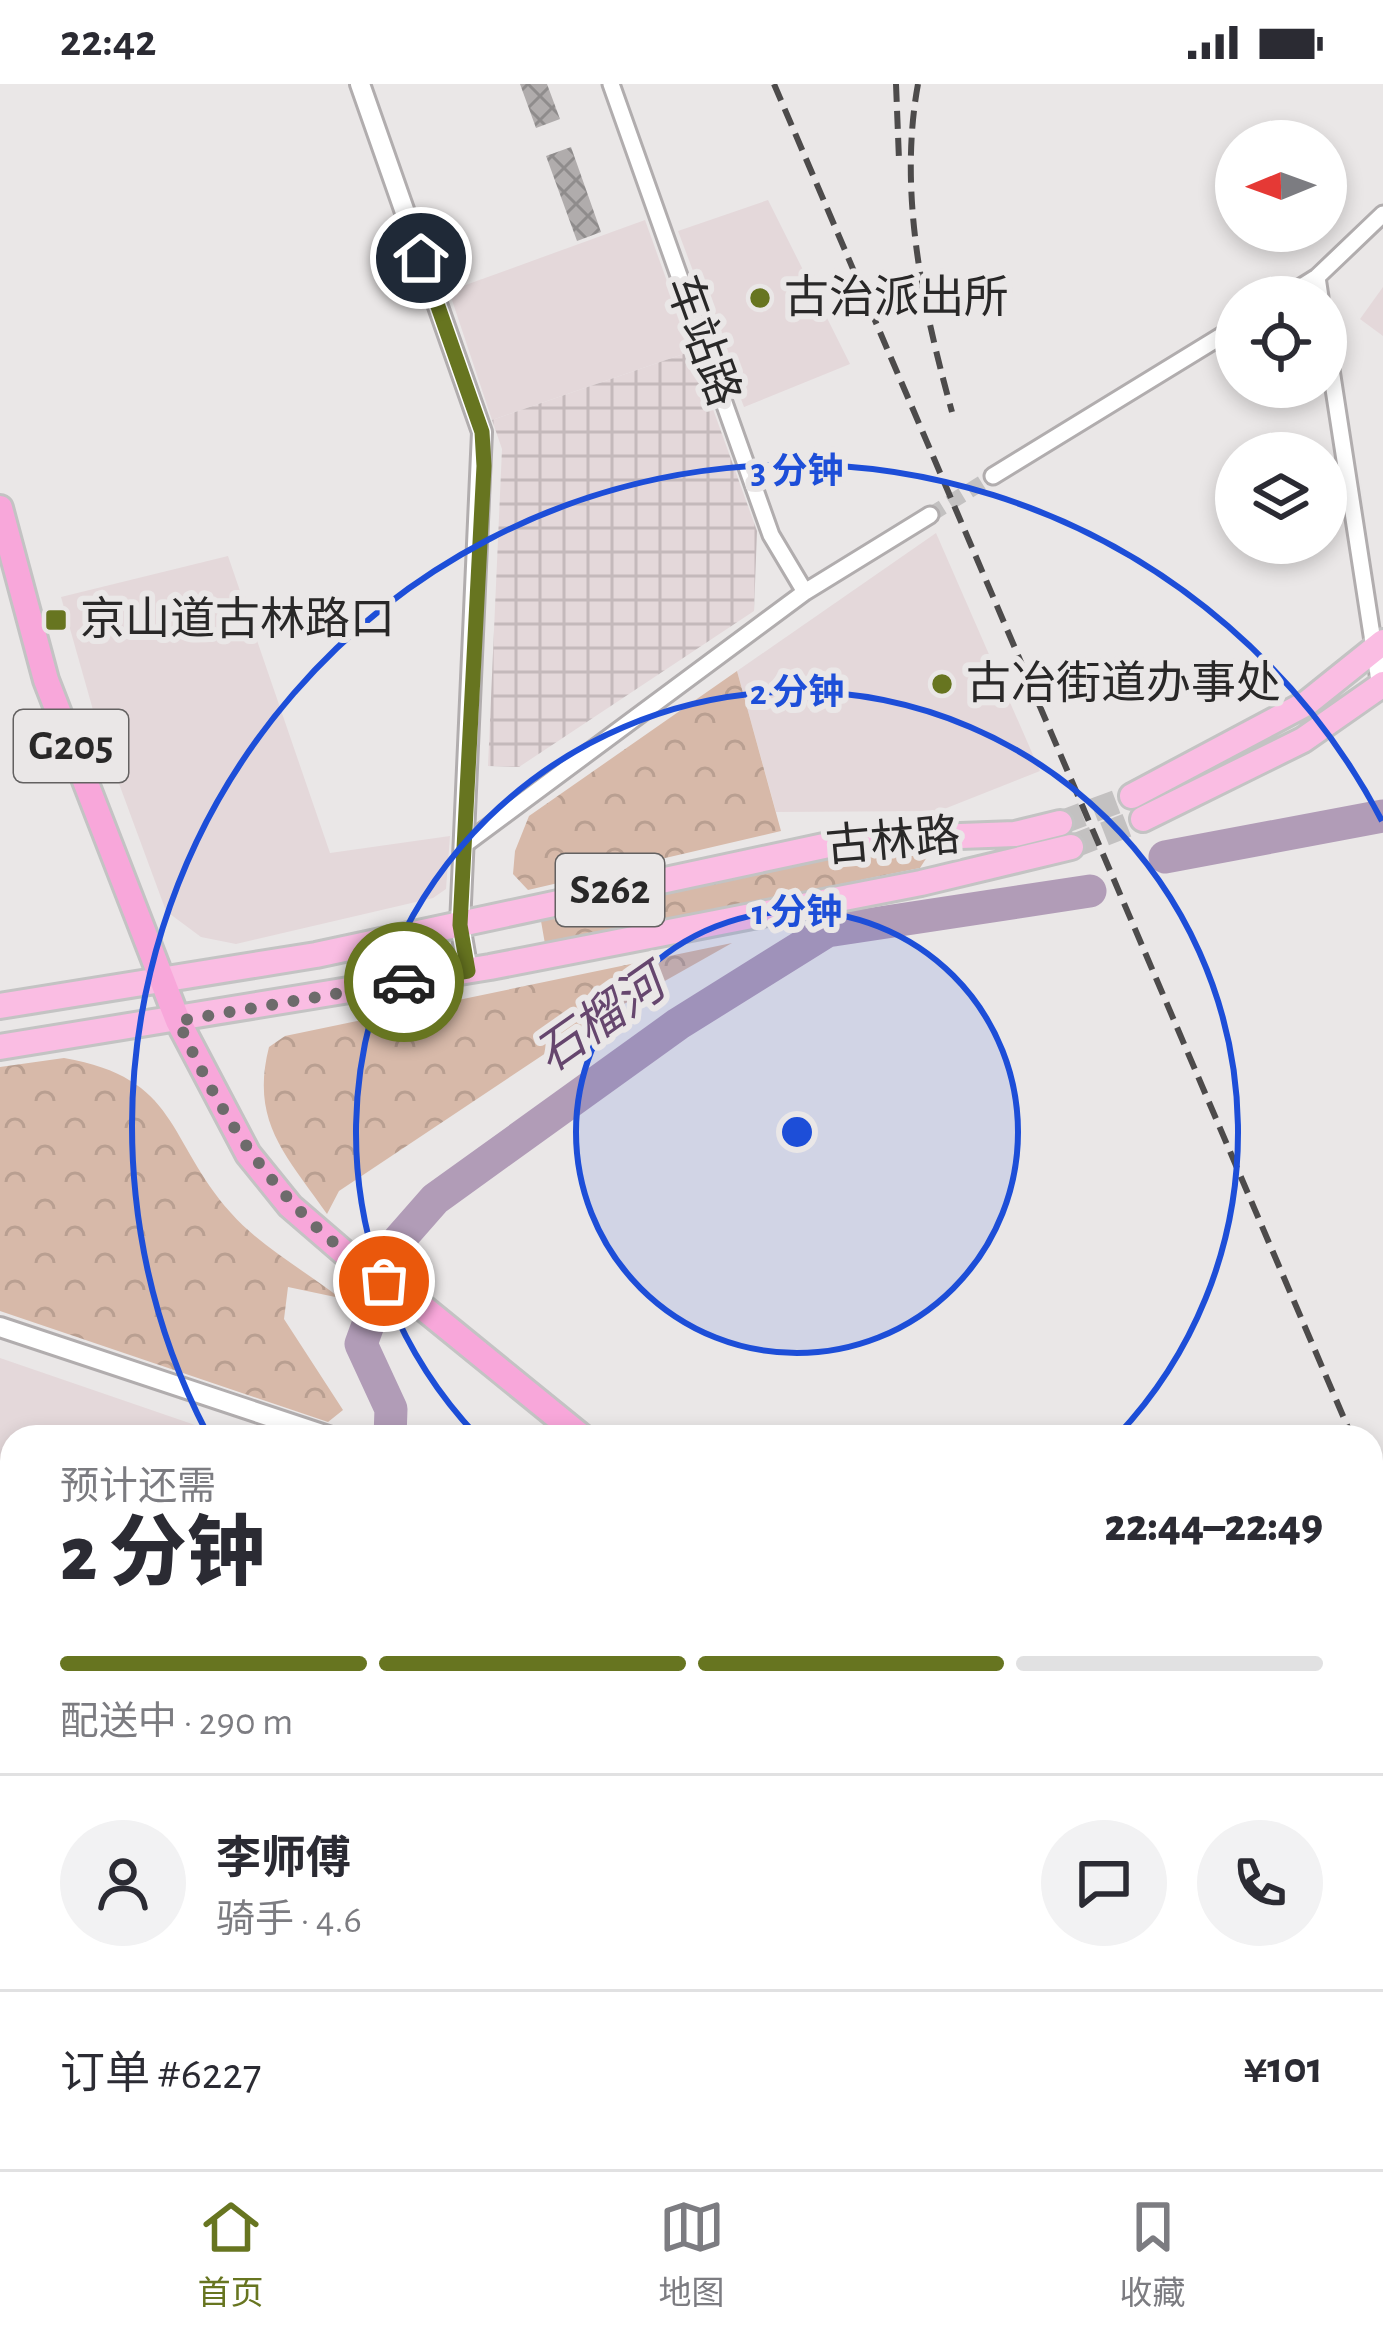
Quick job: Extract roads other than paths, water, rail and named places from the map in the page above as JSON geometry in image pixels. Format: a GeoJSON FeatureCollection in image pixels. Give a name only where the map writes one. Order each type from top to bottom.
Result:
{"type":"FeatureCollection","features":[{"type":"Feature","properties":{"kind":"highway","name":"G205"},"geometry":{"type":"LineString","coordinates":[[0,508],[46,680],[178,1021],[248,1154],[290,1206],[348,1256],[421,1306],[567,1425]]}},
{"type":"Feature","properties":{"kind":"main road"},"geometry":{"type":"LineString","coordinates":[[1379,647],[1306,703],[1138,807],[1303,740],[1382,685]]}},
{"type":"Feature","properties":{"kind":"main road","name":"古林路"},"geometry":{"type":"LineString","coordinates":[[161,979],[460,925],[852,840],[1015,834],[1060,823]]}},
{"type":"Feature","properties":{"kind":"main road","name":"古林路"},"geometry":{"type":"LineString","coordinates":[[178,1021],[468,971],[921,883],[1071,847]]}},
{"type":"Feature","properties":{"kind":"main road","name":"S262"},"geometry":{"type":"LineString","coordinates":[[0,1006],[161,979]]}},
{"type":"Feature","properties":{"kind":"main road","name":"S262"},"geometry":{"type":"LineString","coordinates":[[0,1047],[178,1021]]}},
{"type":"Feature","properties":{"kind":"street"},"geometry":{"type":"LineString","coordinates":[[360,84],[482,432],[460,925],[468,971]]}},
{"type":"Feature","properties":{"kind":"street","name":"车站路"},"geometry":{"type":"LineString","coordinates":[[611,84],[771,535],[805,592]]}},
{"type":"Feature","properties":{"kind":"street"},"geometry":{"type":"LineString","coordinates":[[1318,276],[1383,214]]}},
{"type":"Feature","properties":{"kind":"street"},"geometry":{"type":"LineString","coordinates":[[993,476],[1215,340]]}},
{"type":"Feature","properties":{"kind":"street"},"geometry":{"type":"LineString","coordinates":[[1338,408],[1382,685]]}},
{"type":"Feature","properties":{"kind":"street"},"geometry":{"type":"LineString","coordinates":[[464,845],[805,592],[930,515]]}},
{"type":"Feature","properties":{"kind":"street"},"geometry":{"type":"LineString","coordinates":[[0,1327],[294,1425]]}},
{"type":"Feature","properties":{"kind":"street"},"geometry":{"type":"LineString","coordinates":[[253,1412],[257,1425]]}},
{"type":"Feature","properties":{"kind":"waterway","name":"石榴河"},"geometry":{"type":"LineString","coordinates":[[1165,857],[1383,816]]}},
{"type":"Feature","properties":{"kind":"waterway","name":"石榴河"},"geometry":{"type":"LineString","coordinates":[[390,1425],[391,1409],[361,1344],[399,1240],[435,1199],[678,1024],[827,931],[1090,891]]}},
{"type":"Feature","properties":{"kind":"tunnel"},"geometry":{"type":"LineString","coordinates":[[930,515],[993,476]]}},
{"type":"Feature","properties":{"kind":"tunnel"},"geometry":{"type":"LineString","coordinates":[[1060,823],[1132,796]]}},
{"type":"Feature","properties":{"kind":"tunnel"},"geometry":{"type":"LineString","coordinates":[[1071,847],[1143,819]]}},
{"type":"Feature","properties":{"kind":"railway"},"geometry":{"type":"LineString","coordinates":[[774,84],[1347,1425]]}},
{"type":"Feature","properties":{"kind":"railway"},"geometry":{"type":"LineString","coordinates":[[896,84],[899,160]]}},
{"type":"Feature","properties":{"kind":"railway"},"geometry":{"type":"LineString","coordinates":[[918,84],[912,208],[923,291],[952,412]]}},
{"type":"Feature","properties":{"kind":"place","name":"古治派出所"},"geometry":{"type":"Point","coordinates":[760,298]}},
{"type":"Feature","properties":{"kind":"place","name":"京山道古林路口"},"geometry":{"type":"Point","coordinates":[56,620]}},
{"type":"Feature","properties":{"kind":"place","name":"古冶街道办事处"},"geometry":{"type":"Point","coordinates":[942,684]}}]}
